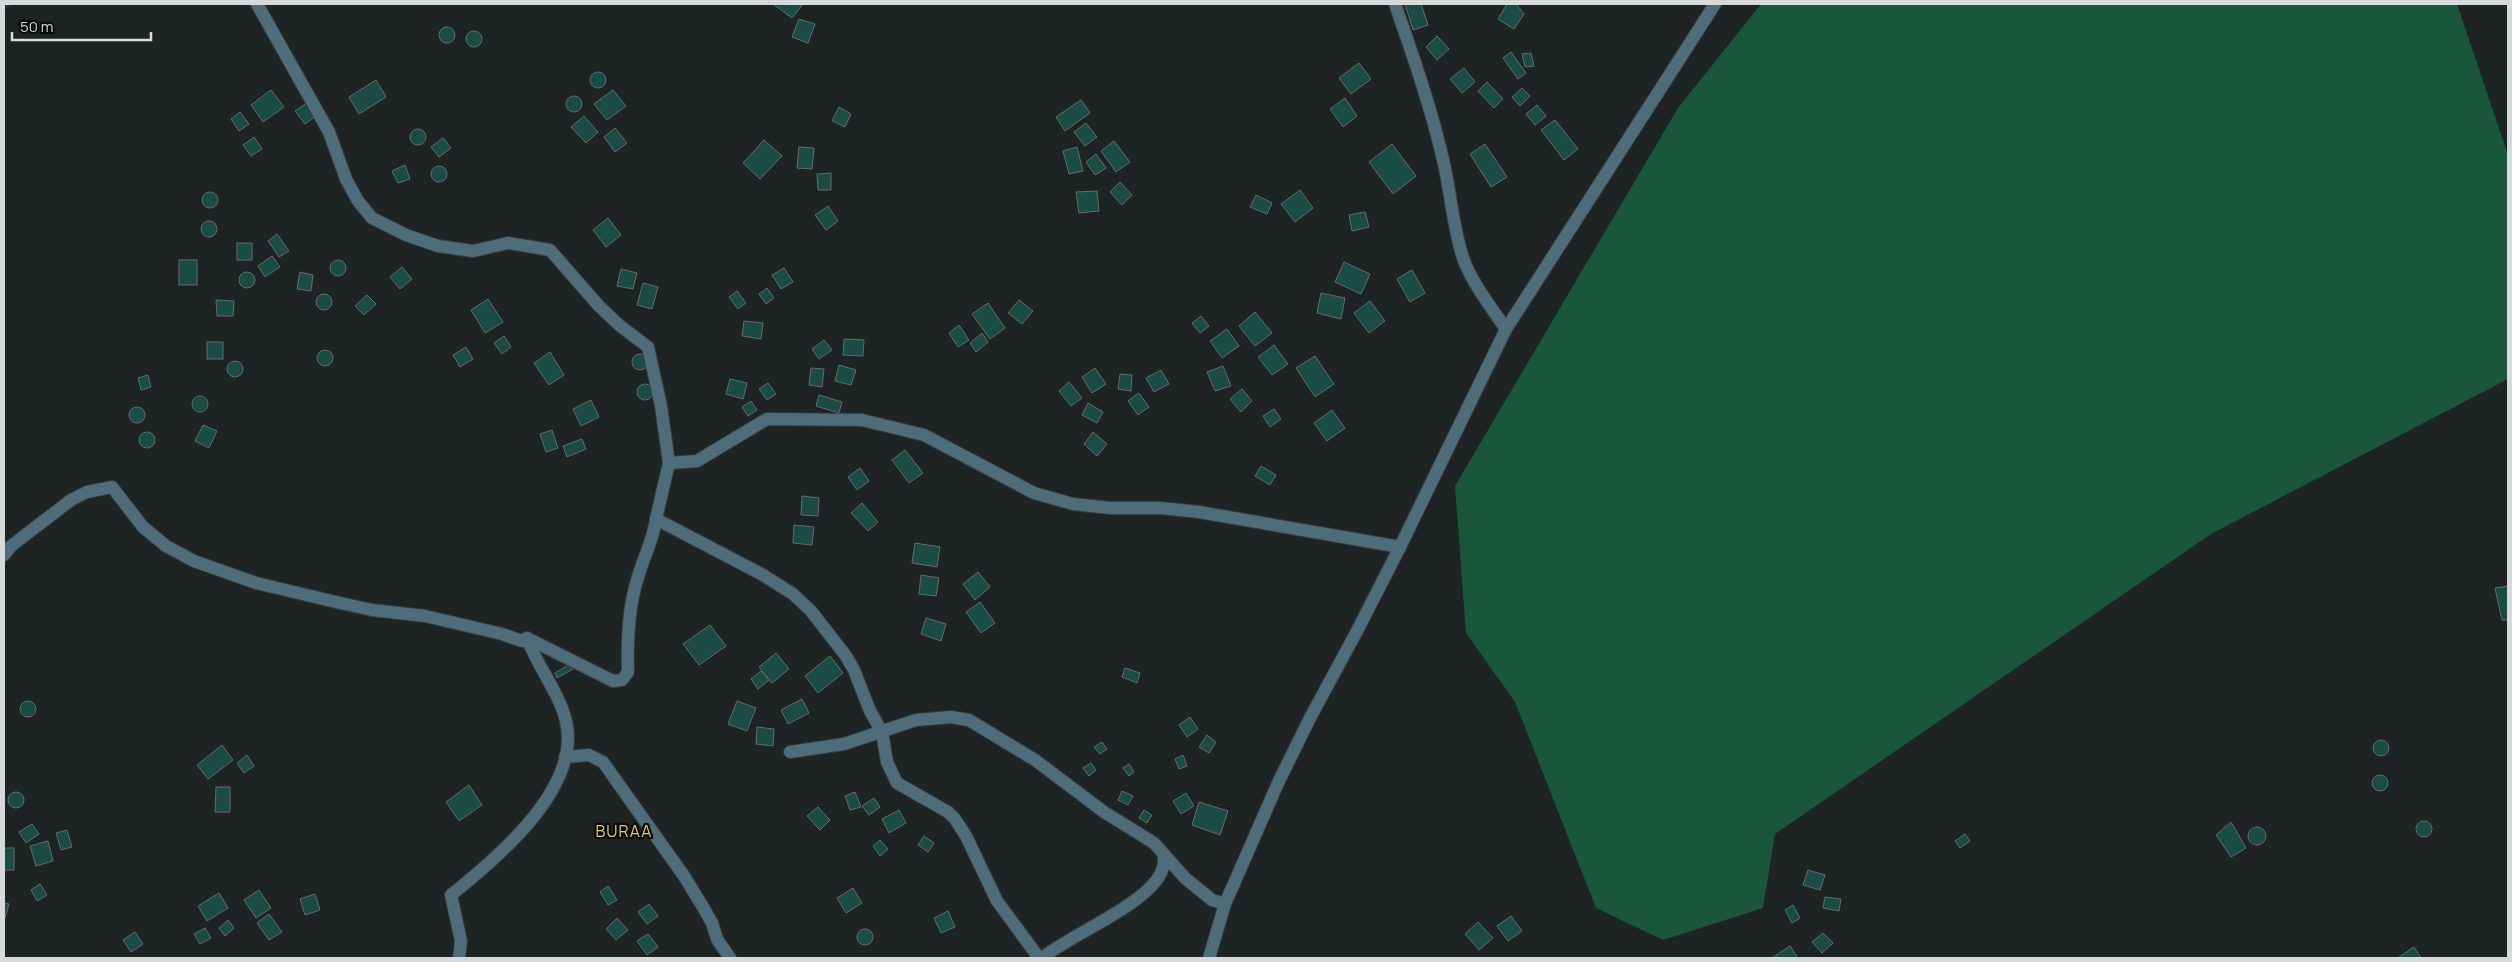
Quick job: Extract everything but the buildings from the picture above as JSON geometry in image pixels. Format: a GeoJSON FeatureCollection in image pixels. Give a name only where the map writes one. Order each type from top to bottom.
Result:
{"type":"FeatureCollection","features":[{"type":"Feature","properties":{"kind":"street"},"geometry":{"type":"LineString","coordinates":[[257,4],[329,132],[346,179],[358,201],[372,218],[406,235],[438,246],[474,251],[508,243],[550,250],[599,306],[619,325],[648,347],[661,406],[669,463],[653,540],[638,577],[627,628],[628,672],[622,680],[613,681],[527,638]]}},
{"type":"Feature","properties":{"kind":"street"},"geometry":{"type":"LineString","coordinates":[[1395,4],[1411,50],[1439,148],[1463,259],[1484,298],[1506,329]]}},
{"type":"Feature","properties":{"kind":"street"},"geometry":{"type":"LineString","coordinates":[[1209,958],[1225,904],[1310,718],[1400,547],[1506,329],[1715,4]]}},
{"type":"Feature","properties":{"kind":"street"},"geometry":{"type":"LineString","coordinates":[[669,463],[697,461],[767,419],[862,420],[924,435],[1034,493],[1073,504],[1110,508],[1160,508],[1199,512],[1400,547]]}},
{"type":"Feature","properties":{"kind":"street"},"geometry":{"type":"LineString","coordinates":[[4,555],[10,546],[71,500],[87,492],[112,488],[144,527],[166,546],[194,561],[256,583],[336,602],[372,610],[426,616],[502,634],[522,641],[527,638]]}},
{"type":"Feature","properties":{"kind":"street"},"geometry":{"type":"LineString","coordinates":[[656,519],[763,575],[799,600],[825,627],[846,656],[882,732],[887,762],[897,783],[948,812],[955,819],[966,836],[997,901],[1040,958],[1145,893],[1162,871],[1164,855]]}},
{"type":"Feature","properties":{"kind":"street"},"geometry":{"type":"LineString","coordinates":[[459,958],[460,941],[451,895],[513,843],[527,826],[556,782],[565,757],[566,722],[527,638]]}},
{"type":"Feature","properties":{"kind":"street"},"geometry":{"type":"LineString","coordinates":[[790,752],[844,744],[916,720],[932,718],[969,720],[1035,760],[1104,812],[1154,843],[1185,878],[1212,900],[1225,904]]}},
{"type":"Feature","properties":{"kind":"street"},"geometry":{"type":"LineString","coordinates":[[565,757],[589,755],[603,762],[684,876],[712,923],[717,939],[730,958]]}},
{"type":"Feature","properties":{"kind":"green space"},"geometry":{"type":"Polygon","coordinates":[[[1761,4],[2457,4],[2508,155],[2508,379],[2211,534],[1775,834],[1763,908],[1663,940],[1596,908],[1515,702],[1466,633],[1455,486],[1678,108],[1761,4]]]}},
{"type":"Feature","properties":{"kind":"waterway"},"geometry":{"type":"LineString","coordinates":[[4,6],[9,4]]}},
{"type":"Feature","properties":{"kind":"district","name":"BURAA"},"geometry":{"type":"Point","coordinates":[624,831]}}]}
